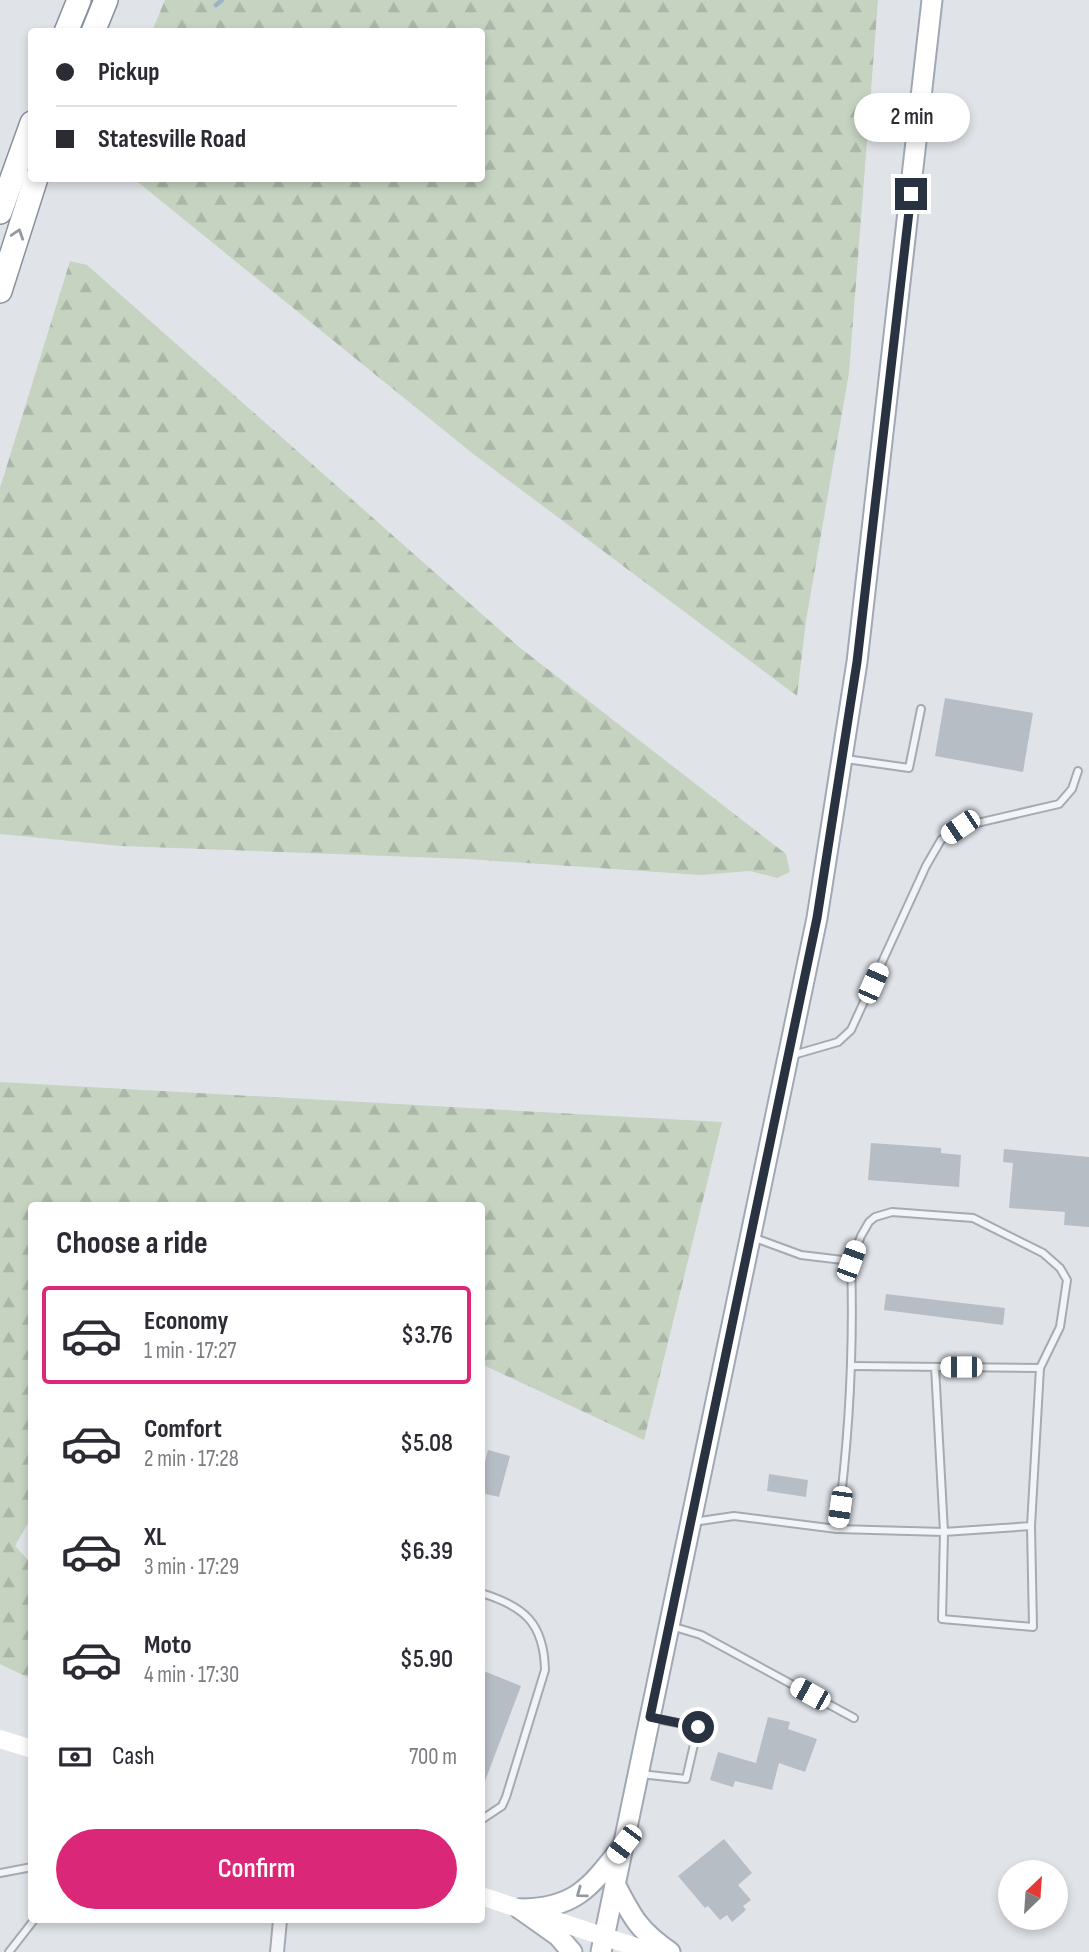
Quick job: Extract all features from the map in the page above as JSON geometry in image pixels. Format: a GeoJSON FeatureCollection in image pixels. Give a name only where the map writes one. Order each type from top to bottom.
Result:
{"type":"FeatureCollection","features":[{"type":"Feature","properties":{"kind":"highway"},"geometry":{"type":"LineString","coordinates":[[68,28],[79,0]]}},
{"type":"Feature","properties":{"kind":"highway"},"geometry":{"type":"LineString","coordinates":[[95,28],[106,0]]}},
{"type":"Feature","properties":{"kind":"highway"},"geometry":{"type":"LineString","coordinates":[[0,212],[28,134]]}},
{"type":"Feature","properties":{"kind":"highway"},"geometry":{"type":"LineString","coordinates":[[0,290],[35,182]]}},
{"type":"Feature","properties":{"kind":"main road"},"geometry":{"type":"LineString","coordinates":[[603,1944],[817,918],[864,607],[932,0]]}},
{"type":"Feature","properties":{"kind":"main road"},"geometry":{"type":"LineString","coordinates":[[0,1739],[28,1748]]}},
{"type":"Feature","properties":{"kind":"main road"},"geometry":{"type":"LineString","coordinates":[[520,1909],[551,1907],[576,1897],[597,1878],[624,1844]]}},
{"type":"Feature","properties":{"kind":"main road"},"geometry":{"type":"LineString","coordinates":[[615,1885],[638,1926],[653,1941],[670,1952]]}},
{"type":"Feature","properties":{"kind":"main road"},"geometry":{"type":"LineString","coordinates":[[485,1897],[603,1944],[651,1952]]}},
{"type":"Feature","properties":{"kind":"main road"},"geometry":{"type":"LineString","coordinates":[[520,1909],[549,1928],[572,1952]]}},
{"type":"Feature","properties":{"kind":"street"},"geometry":{"type":"LineString","coordinates":[[277,1952],[280,1923]]}},
{"type":"Feature","properties":{"kind":"lane"},"geometry":{"type":"LineString","coordinates":[[843,759],[909,768],[921,709]]}},
{"type":"Feature","properties":{"kind":"lane"},"geometry":{"type":"LineString","coordinates":[[788,1056],[838,1042],[851,1030],[926,866],[941,840],[960,827],[1059,804],[1072,789],[1078,771]]}},
{"type":"Feature","properties":{"kind":"lane"},"geometry":{"type":"LineString","coordinates":[[837,1529],[846,1463],[853,1316],[851,1261],[861,1236],[869,1222],[892,1212],[973,1218],[1043,1253],[1060,1268],[1067,1280],[1060,1327],[1040,1368],[1031,1526],[1033,1627],[942,1619],[944,1532],[935,1367]]}},
{"type":"Feature","properties":{"kind":"lane"},"geometry":{"type":"LineString","coordinates":[[751,1236],[802,1255],[851,1261]]}},
{"type":"Feature","properties":{"kind":"lane"},"geometry":{"type":"LineString","coordinates":[[851,1366],[1040,1368]]}},
{"type":"Feature","properties":{"kind":"lane"},"geometry":{"type":"LineString","coordinates":[[691,1522],[734,1516],[837,1529],[944,1532],[1031,1526]]}},
{"type":"Feature","properties":{"kind":"lane"},"geometry":{"type":"LineString","coordinates":[[485,1595],[517,1607],[530,1619],[540,1635],[545,1654],[545,1670],[506,1797],[502,1806],[485,1817]]}},
{"type":"Feature","properties":{"kind":"lane"},"geometry":{"type":"LineString","coordinates":[[669,1625],[701,1635],[853,1718]]}},
{"type":"Feature","properties":{"kind":"lane"},"geometry":{"type":"LineString","coordinates":[[638,1774],[686,1779],[698,1727],[650,1717]]}},
{"type":"Feature","properties":{"kind":"lane"},"geometry":{"type":"LineString","coordinates":[[0,1873],[28,1868]]}},
{"type":"Feature","properties":{"kind":"lane"},"geometry":{"type":"LineString","coordinates":[[9,1952],[32,1923]]}},
{"type":"Feature","properties":{"kind":"green space"},"geometry":{"type":"Polygon","coordinates":[[[165,0],[878,0],[849,373],[806,621],[797,696],[472,453],[138,182],[485,182],[485,28],[153,28],[165,0]]]}},
{"type":"Feature","properties":{"kind":"green space"},"geometry":{"type":"Polygon","coordinates":[[[70,261],[87,265],[519,647],[786,854],[790,872],[777,878],[750,871],[701,875],[467,859],[121,846],[0,834],[0,488],[70,261]]]}},
{"type":"Feature","properties":{"kind":"green space"},"geometry":{"type":"Polygon","coordinates":[[[0,1082],[722,1122],[644,1440],[485,1366],[485,1202],[28,1202],[28,1523],[15,1546],[28,1560],[28,1678],[0,1664],[0,1082]]]}},
{"type":"Feature","properties":{"kind":"building"},"geometry":{"type":"Polygon","coordinates":[[[945,698],[1033,713],[1023,772],[935,756],[945,698]]]}},
{"type":"Feature","properties":{"kind":"building"},"geometry":{"type":"Polygon","coordinates":[[[871,1143],[941,1148],[941,1153],[961,1155],[959,1187],[868,1180],[871,1143]]]}},
{"type":"Feature","properties":{"kind":"building"},"geometry":{"type":"Polygon","coordinates":[[[1004,1149],[1089,1157],[1089,1227],[1064,1225],[1065,1212],[1009,1208],[1013,1163],[1003,1162],[1004,1149]]]}},
{"type":"Feature","properties":{"kind":"building"},"geometry":{"type":"Polygon","coordinates":[[[886,1294],[1005,1308],[1003,1325],[884,1310],[886,1294]]]}},
{"type":"Feature","properties":{"kind":"building"},"geometry":{"type":"Polygon","coordinates":[[[488,1450],[510,1456],[499,1497],[485,1494],[485,1462],[488,1450]]]}},
{"type":"Feature","properties":{"kind":"building"},"geometry":{"type":"Polygon","coordinates":[[[769,1474],[808,1480],[806,1497],[767,1491],[769,1474]]]}},
{"type":"Feature","properties":{"kind":"building"},"geometry":{"type":"Polygon","coordinates":[[[485,1672],[521,1686],[485,1781],[485,1672]]]}},
{"type":"Feature","properties":{"kind":"building"},"geometry":{"type":"Polygon","coordinates":[[[768,1717],[790,1722],[788,1729],[817,1739],[805,1772],[779,1763],[772,1790],[735,1781],[733,1787],[710,1780],[718,1752],[756,1763],[768,1717]]]}},
{"type":"Feature","properties":{"kind":"building"},"geometry":{"type":"Polygon","coordinates":[[[724,1839],[752,1873],[738,1885],[751,1900],[743,1906],[746,1910],[732,1922],[727,1915],[720,1920],[708,1906],[705,1908],[678,1876],[724,1839]]]}},
{"type":"Feature","properties":{"kind":"waterway"},"geometry":{"type":"LineString","coordinates":[[216,5],[222,0]]}},
{"type":"Feature","properties":{"kind":"route"},"geometry":{"type":"LineString","coordinates":[[698,1727],[650,1717],[817,918],[857,662],[911,194]]}}]}
